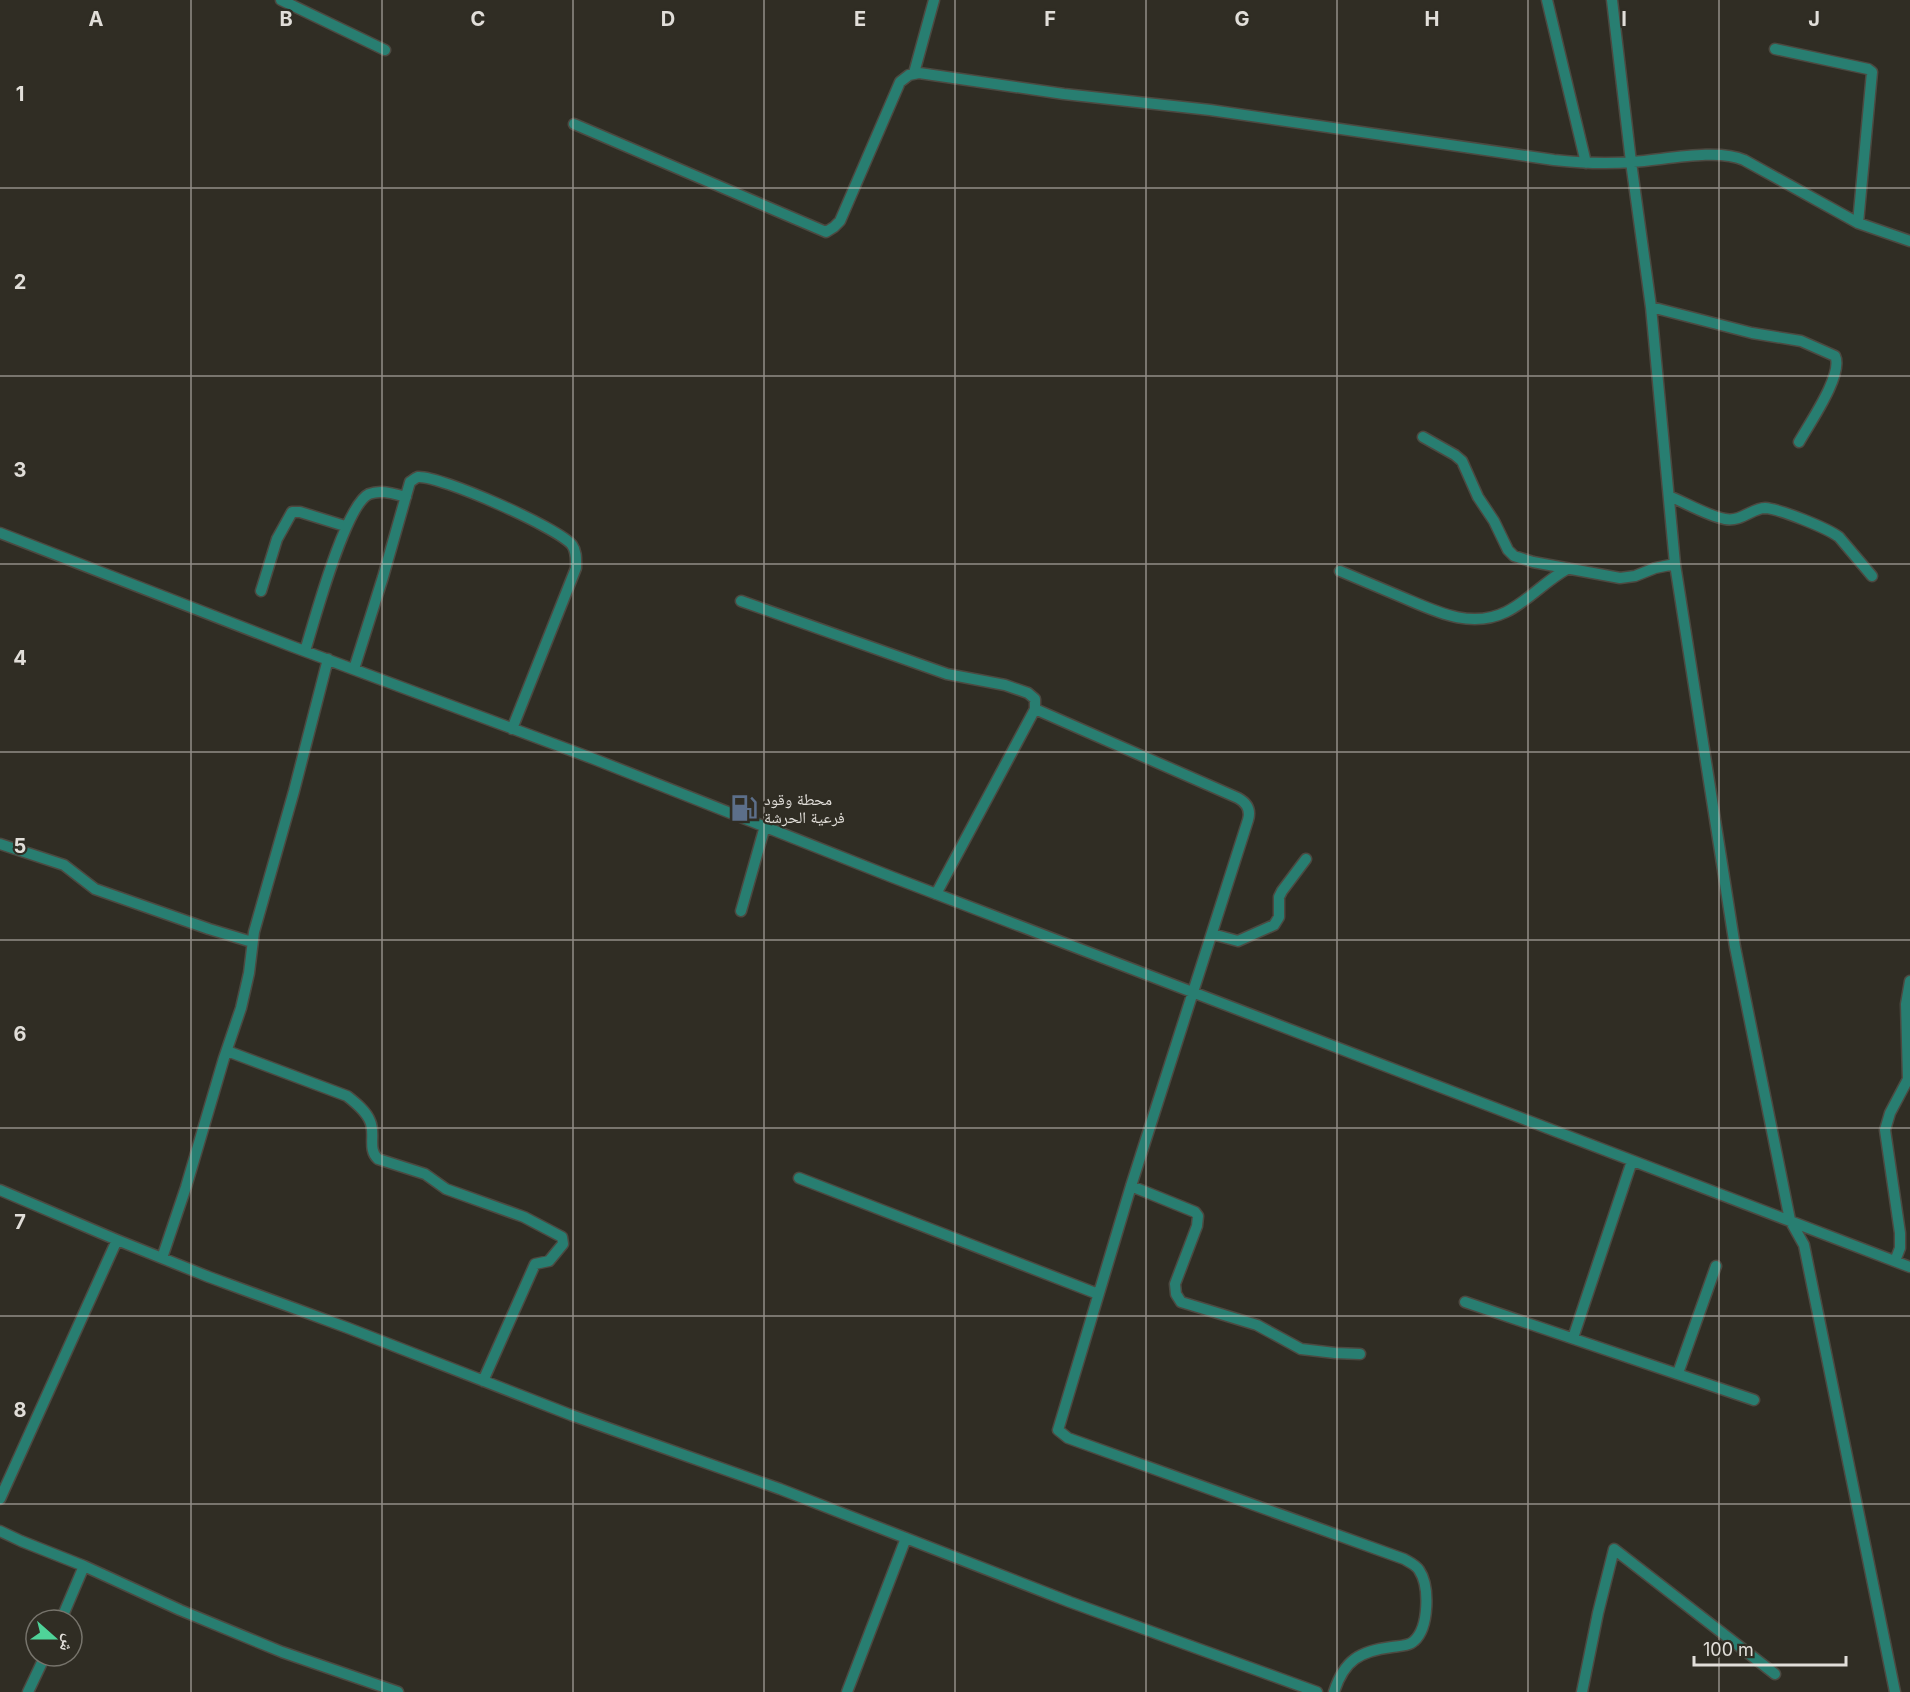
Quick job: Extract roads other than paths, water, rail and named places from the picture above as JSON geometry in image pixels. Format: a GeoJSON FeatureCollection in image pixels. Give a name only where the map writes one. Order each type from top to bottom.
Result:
{"type":"FeatureCollection","features":[{"type":"Feature","properties":{"kind":"street"},"geometry":{"type":"LineString","coordinates":[[281,0],[385,50]]}},
{"type":"Feature","properties":{"kind":"street"},"geometry":{"type":"LineString","coordinates":[[914,73],[934,0]]}},
{"type":"Feature","properties":{"kind":"street"},"geometry":{"type":"LineString","coordinates":[[1547,0],[1586,163]]}},
{"type":"Feature","properties":{"kind":"street"},"geometry":{"type":"LineString","coordinates":[[1612,0],[1651,308],[1675,564],[1735,947],[1790,1220],[1804,1245],[1894,1692]]}},
{"type":"Feature","properties":{"kind":"street"},"geometry":{"type":"LineString","coordinates":[[1775,49],[1868,69],[1872,72],[1858,223]]}},
{"type":"Feature","properties":{"kind":"street"},"geometry":{"type":"LineString","coordinates":[[574,124],[826,232],[840,221],[900,82],[914,73],[1064,94],[1210,110],[1586,163],[1631,162],[1726,154],[1735,156],[1858,223],[1910,241]]}},
{"type":"Feature","properties":{"kind":"street"},"geometry":{"type":"LineString","coordinates":[[1651,308],[1752,333],[1802,341],[1835,356],[1838,361],[1832,382],[1799,442]]}},
{"type":"Feature","properties":{"kind":"street"},"geometry":{"type":"LineString","coordinates":[[1423,437],[1462,461],[1478,497],[1511,553],[1519,558],[1620,578],[1675,564]]}},
{"type":"Feature","properties":{"kind":"street"},"geometry":{"type":"LineString","coordinates":[[354,669],[410,482],[416,478],[441,483],[496,503],[565,540],[573,547],[576,559],[576,568],[512,729]]}},
{"type":"Feature","properties":{"kind":"street"},"geometry":{"type":"LineString","coordinates":[[304,651],[345,526],[358,504],[369,494],[382,492],[406,497]]}},
{"type":"Feature","properties":{"kind":"street"},"geometry":{"type":"LineString","coordinates":[[1669,496],[1727,520],[1739,519],[1766,508],[1814,524],[1839,537],[1872,576]]}},
{"type":"Feature","properties":{"kind":"street"},"geometry":{"type":"LineString","coordinates":[[261,591],[277,538],[287,517],[292,512],[300,512],[345,526]]}},
{"type":"Feature","properties":{"kind":"street"},"geometry":{"type":"LineString","coordinates":[[0,532],[304,651],[1910,1267]]}},
{"type":"Feature","properties":{"kind":"street"},"geometry":{"type":"LineString","coordinates":[[1340,571],[1444,615],[1473,619],[1507,612],[1566,569]]}},
{"type":"Feature","properties":{"kind":"street"},"geometry":{"type":"LineString","coordinates":[[741,601],[948,674],[1017,688],[1034,696],[1037,702],[1035,709],[936,894]]}},
{"type":"Feature","properties":{"kind":"street"},"geometry":{"type":"LineString","coordinates":[[162,1258],[241,1008],[249,973],[252,942],[327,659]]}},
{"type":"Feature","properties":{"kind":"street"},"geometry":{"type":"LineString","coordinates":[[1035,709],[1238,798],[1245,802],[1249,810],[1058,1428],[1061,1434],[1404,1559],[1419,1569],[1424,1581],[1427,1609],[1422,1628],[1415,1641],[1407,1645],[1372,1650],[1361,1654],[1347,1665],[1334,1692]]}},
{"type":"Feature","properties":{"kind":"street"},"geometry":{"type":"LineString","coordinates":[[741,911],[765,826]]}},
{"type":"Feature","properties":{"kind":"street"},"geometry":{"type":"LineString","coordinates":[[0,844],[64,865],[95,889],[252,942]]}},
{"type":"Feature","properties":{"kind":"street"},"geometry":{"type":"LineString","coordinates":[[1212,934],[1238,941],[1274,925],[1279,918],[1279,901],[1282,891],[1306,859]]}},
{"type":"Feature","properties":{"kind":"street"},"geometry":{"type":"LineString","coordinates":[[1895,1261],[1900,1233],[1885,1130],[1890,1113],[1908,1079],[1906,1004],[1910,981]]}},
{"type":"Feature","properties":{"kind":"street"},"geometry":{"type":"LineString","coordinates":[[226,1051],[347,1096],[362,1109],[370,1121],[373,1153],[378,1159],[425,1174],[446,1188],[524,1217],[562,1237],[563,1244],[549,1261],[535,1264],[483,1381]]}},
{"type":"Feature","properties":{"kind":"street"},"geometry":{"type":"LineString","coordinates":[[1573,1338],[1632,1161]]}},
{"type":"Feature","properties":{"kind":"street"},"geometry":{"type":"LineString","coordinates":[[799,1178],[1098,1294]]}},
{"type":"Feature","properties":{"kind":"street"},"geometry":{"type":"LineString","coordinates":[[1131,1186],[1195,1212],[1198,1216],[1197,1226],[1175,1284],[1176,1294],[1181,1302],[1243,1320],[1301,1349],[1360,1354]]}},
{"type":"Feature","properties":{"kind":"street"},"geometry":{"type":"LineString","coordinates":[[0,1190],[162,1258],[571,1415],[780,1489],[1070,1602],[1317,1692]]}},
{"type":"Feature","properties":{"kind":"street"},"geometry":{"type":"LineString","coordinates":[[0,1499],[117,1240]]}},
{"type":"Feature","properties":{"kind":"street"},"geometry":{"type":"LineString","coordinates":[[1678,1373],[1716,1266]]}},
{"type":"Feature","properties":{"kind":"street"},"geometry":{"type":"LineString","coordinates":[[1465,1302],[1754,1400]]}},
{"type":"Feature","properties":{"kind":"street"},"geometry":{"type":"LineString","coordinates":[[0,1531],[282,1652],[398,1692]]}},
{"type":"Feature","properties":{"kind":"street"},"geometry":{"type":"LineString","coordinates":[[847,1692],[906,1538]]}},
{"type":"Feature","properties":{"kind":"street"},"geometry":{"type":"LineString","coordinates":[[1582,1692],[1614,1549],[1775,1674]]}},
{"type":"Feature","properties":{"kind":"street"},"geometry":{"type":"LineString","coordinates":[[66,1608],[84,1566]]}},
{"type":"Feature","properties":{"kind":"street"},"geometry":{"type":"LineString","coordinates":[[28,1692],[39,1668]]}},
{"type":"Feature","properties":{"kind":"place","name":"محطة وقود فرعية الحرشة"},"geometry":{"type":"Point","coordinates":[744,808]}}]}
